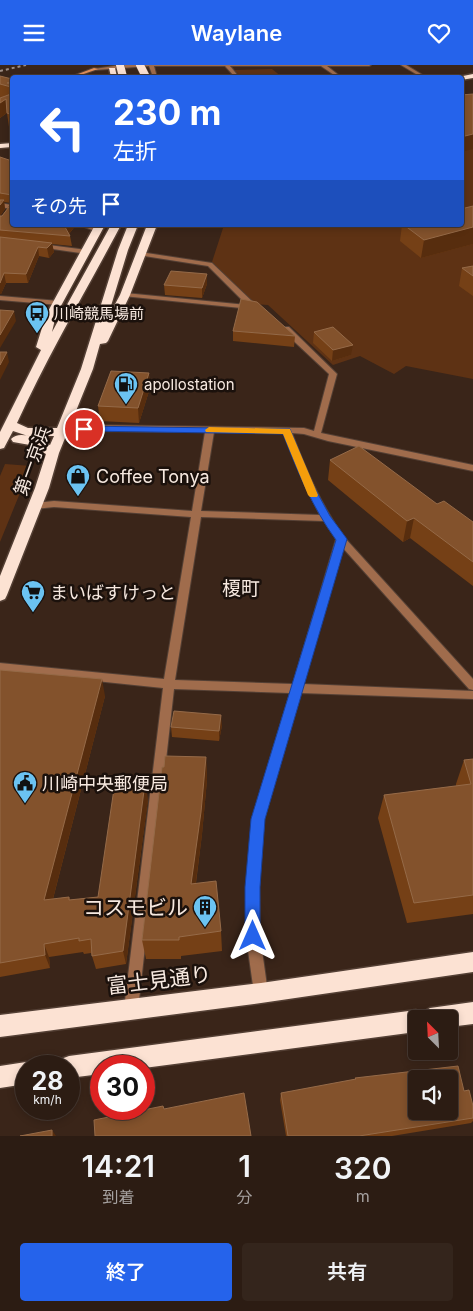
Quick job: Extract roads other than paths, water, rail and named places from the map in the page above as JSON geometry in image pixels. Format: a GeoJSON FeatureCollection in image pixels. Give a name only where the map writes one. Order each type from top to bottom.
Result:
{"type":"FeatureCollection","features":[{"type":"Feature","properties":{"kind":"highway"},"geometry":{"type":"LineString","coordinates":[[37,366],[52,315],[99,227]]}},
{"type":"Feature","properties":{"kind":"highway","name":"第一京浜"},"geometry":{"type":"LineString","coordinates":[[1,441],[37,366],[70,312],[115,227]]}},
{"type":"Feature","properties":{"kind":"highway","name":"第一京浜"},"geometry":{"type":"LineString","coordinates":[[0,595],[35,506],[53,453],[88,369],[123,250],[132,227]]}},
{"type":"Feature","properties":{"kind":"highway"},"geometry":{"type":"LineString","coordinates":[[88,369],[125,295],[151,227]]}},
{"type":"Feature","properties":{"kind":"highway"},"geometry":{"type":"LineString","coordinates":[[10,424],[16,429],[25,432],[62,431]]}},
{"type":"Feature","properties":{"kind":"highway"},"geometry":{"type":"LineString","coordinates":[[1,441],[33,441],[53,453]]}},
{"type":"Feature","properties":{"kind":"highway"},"geometry":{"type":"LineString","coordinates":[[0,563],[19,548]]}},
{"type":"Feature","properties":{"kind":"highway","name":"富士見通り"},"geometry":{"type":"LineString","coordinates":[[0,1026],[261,993],[473,962]]}},
{"type":"Feature","properties":{"kind":"highway"},"geometry":{"type":"LineString","coordinates":[[458,1015],[473,1013]]}},
{"type":"Feature","properties":{"kind":"highway"},"geometry":{"type":"LineString","coordinates":[[80,1066],[408,1022]]}},
{"type":"Feature","properties":{"kind":"highway"},"geometry":{"type":"LineString","coordinates":[[0,1077],[15,1075]]}},
{"type":"Feature","properties":{"kind":"street"},"geometry":{"type":"LineString","coordinates":[[78,75],[96,69],[151,65],[369,65]]}},
{"type":"Feature","properties":{"kind":"street"},"geometry":{"type":"LineString","coordinates":[[226,65],[235,75]]}},
{"type":"Feature","properties":{"kind":"street"},"geometry":{"type":"LineString","coordinates":[[322,65],[335,75]]}},
{"type":"Feature","properties":{"kind":"street"},"geometry":{"type":"LineString","coordinates":[[404,65],[421,75]]}},
{"type":"Feature","properties":{"kind":"street"},"geometry":{"type":"LineString","coordinates":[[96,69],[102,72],[103,75]]}},
{"type":"Feature","properties":{"kind":"street"},"geometry":{"type":"LineString","coordinates":[[6,216],[10,211]]}},
{"type":"Feature","properties":{"kind":"street"},"geometry":{"type":"LineString","coordinates":[[36,246],[87,252]]}},
{"type":"Feature","properties":{"kind":"street"},"geometry":{"type":"LineString","coordinates":[[125,295],[257,308],[210,264],[140,254]]}},
{"type":"Feature","properties":{"kind":"street"},"geometry":{"type":"LineString","coordinates":[[0,298],[59,303]]}},
{"type":"Feature","properties":{"kind":"street"},"geometry":{"type":"LineString","coordinates":[[280,323],[334,374],[317,434]]}},
{"type":"Feature","properties":{"kind":"street"},"geometry":{"type":"LineString","coordinates":[[62,431],[84,429],[304,431],[473,468]]}},
{"type":"Feature","properties":{"kind":"street"},"geometry":{"type":"LineString","coordinates":[[131,1009],[169,683],[210,430]]}},
{"type":"Feature","properties":{"kind":"street"},"geometry":{"type":"LineString","coordinates":[[287,431],[308,485],[325,518],[473,686]]}},
{"type":"Feature","properties":{"kind":"street"},"geometry":{"type":"LineString","coordinates":[[35,506],[54,504],[196,514],[325,518]]}},
{"type":"Feature","properties":{"kind":"street"},"geometry":{"type":"LineString","coordinates":[[261,993],[253,936],[253,887],[258,819],[342,539]]}},
{"type":"Feature","properties":{"kind":"street"},"geometry":{"type":"LineString","coordinates":[[0,667],[169,683],[473,695]]}},
{"type":"Feature","properties":{"kind":"railway"},"geometry":{"type":"LineString","coordinates":[[0,71],[26,65]]}},
{"type":"Feature","properties":{"kind":"place","name":"川崎競馬場前"},"geometry":{"type":"Point","coordinates":[37,334]}},
{"type":"Feature","properties":{"kind":"place","name":"apollostation"},"geometry":{"type":"Point","coordinates":[126,405]}},
{"type":"Feature","properties":{"kind":"place","name":"Coffee Tonya"},"geometry":{"type":"Point","coordinates":[78,497]}},
{"type":"Feature","properties":{"kind":"place","name":"まいばすけっと"},"geometry":{"type":"Point","coordinates":[33,613]}},
{"type":"Feature","properties":{"kind":"place","name":"川崎中央郵便局"},"geometry":{"type":"Point","coordinates":[25,804]}},
{"type":"Feature","properties":{"kind":"place","name":"コスモビル"},"geometry":{"type":"Point","coordinates":[205,928]}},
{"type":"Feature","properties":{"kind":"district","name":"榎町"},"geometry":{"type":"Point","coordinates":[241,588]}}]}
